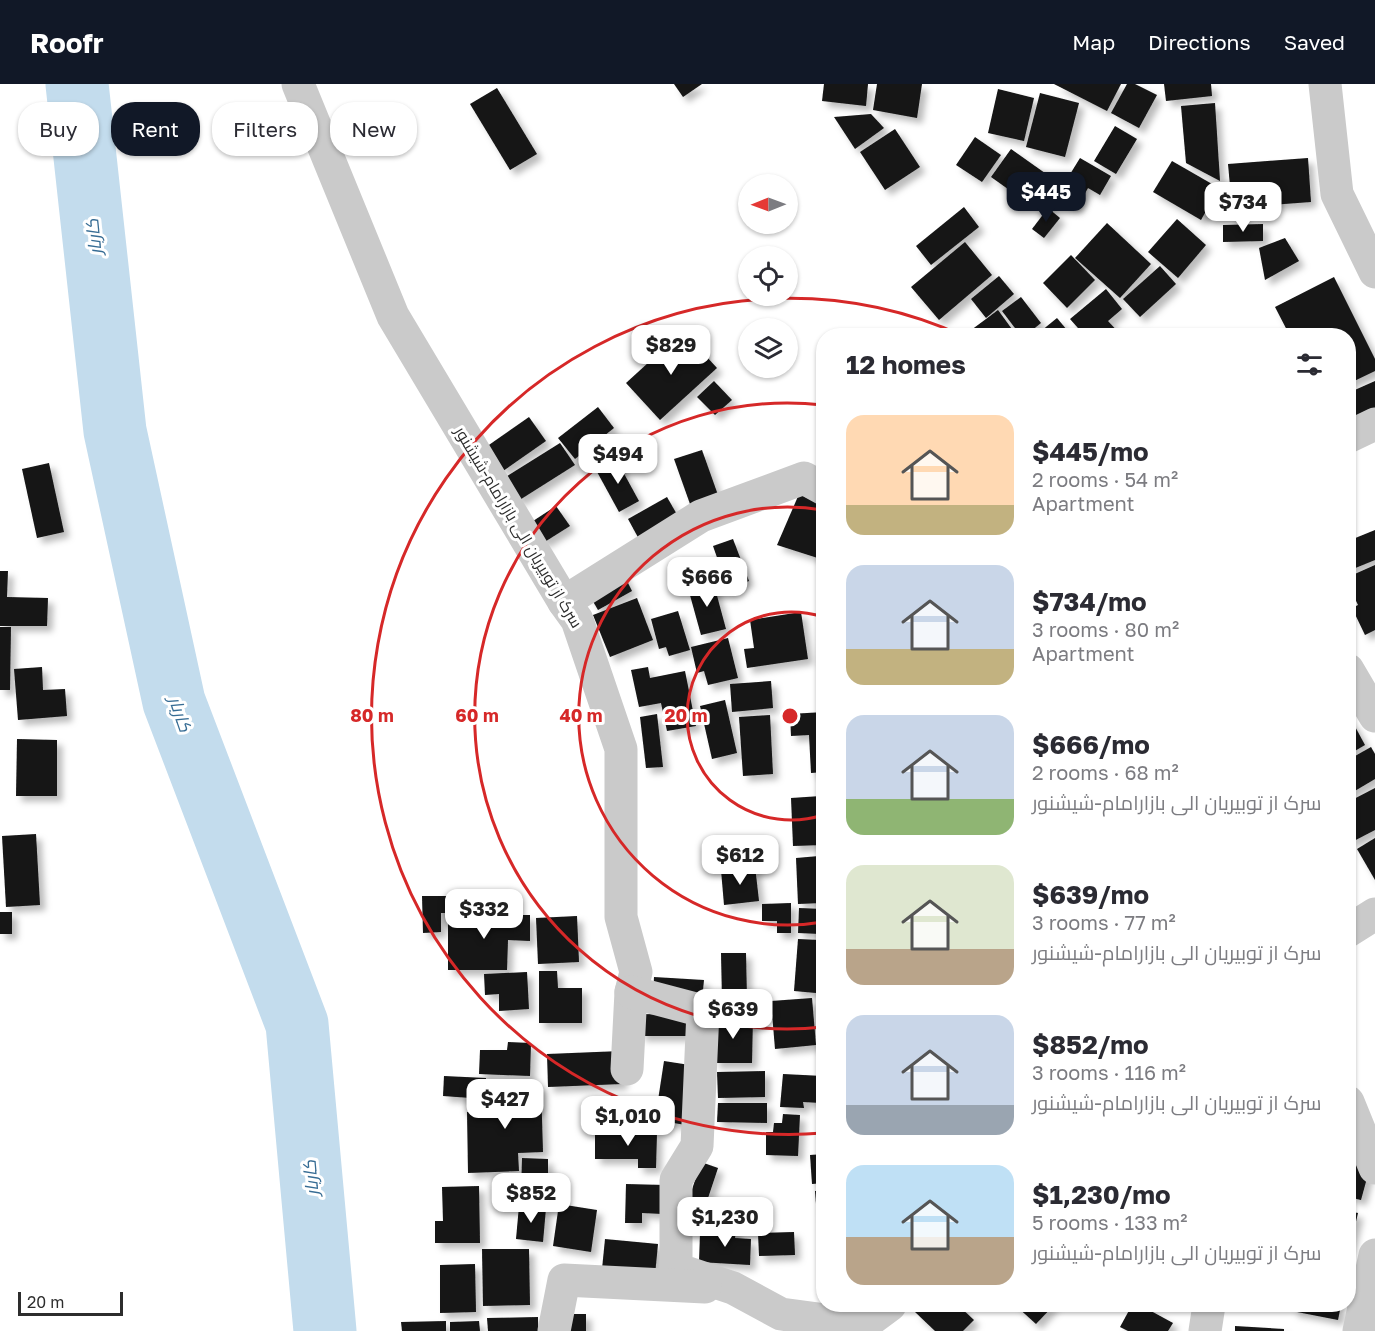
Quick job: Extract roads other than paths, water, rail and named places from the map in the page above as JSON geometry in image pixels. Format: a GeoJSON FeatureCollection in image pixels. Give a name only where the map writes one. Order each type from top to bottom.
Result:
{"type":"FeatureCollection","features":[{"type":"Feature","properties":{"kind":"street","name":"سرک از توبیریان الی بازارامام-شیشنور"},"geometry":{"type":"LineString","coordinates":[[298,84],[393,316],[564,602],[577,620],[621,749],[621,917],[636,972],[631,992],[627,1069]]}},
{"type":"Feature","properties":{"kind":"street"},"geometry":{"type":"LineString","coordinates":[[1325,84],[1337,195],[1375,272]]}},
{"type":"Feature","properties":{"kind":"street"},"geometry":{"type":"LineString","coordinates":[[1356,433],[1375,424]]}},
{"type":"Feature","properties":{"kind":"street"},"geometry":{"type":"LineString","coordinates":[[564,602],[700,516],[804,478],[816,485]]}},
{"type":"Feature","properties":{"kind":"street"},"geometry":{"type":"LineString","coordinates":[[1356,684],[1375,716]]}},
{"type":"Feature","properties":{"kind":"street"},"geometry":{"type":"LineString","coordinates":[[1356,926],[1375,914]]}},
{"type":"Feature","properties":{"kind":"street"},"geometry":{"type":"LineString","coordinates":[[631,992],[703,1011],[697,1146],[676,1180],[676,1269],[733,1288],[793,1323],[863,1325],[881,1312]]}},
{"type":"Feature","properties":{"kind":"street"},"geometry":{"type":"LineString","coordinates":[[1356,1122],[1375,1168]]}},
{"type":"Feature","properties":{"kind":"street"},"geometry":{"type":"LineString","coordinates":[[1359,1331],[1373,1272]]}},
{"type":"Feature","properties":{"kind":"street"},"geometry":{"type":"LineString","coordinates":[[554,1331],[564,1280],[733,1288]]}},
{"type":"Feature","properties":{"kind":"street"},"geometry":{"type":"LineString","coordinates":[[1205,1331],[1208,1312]]}},
{"type":"Feature","properties":{"kind":"waterway","name":"کاربار"},"geometry":{"type":"LineString","coordinates":[[77,84],[115,431],[174,702],[297,1024],[325,1331]]}}]}
